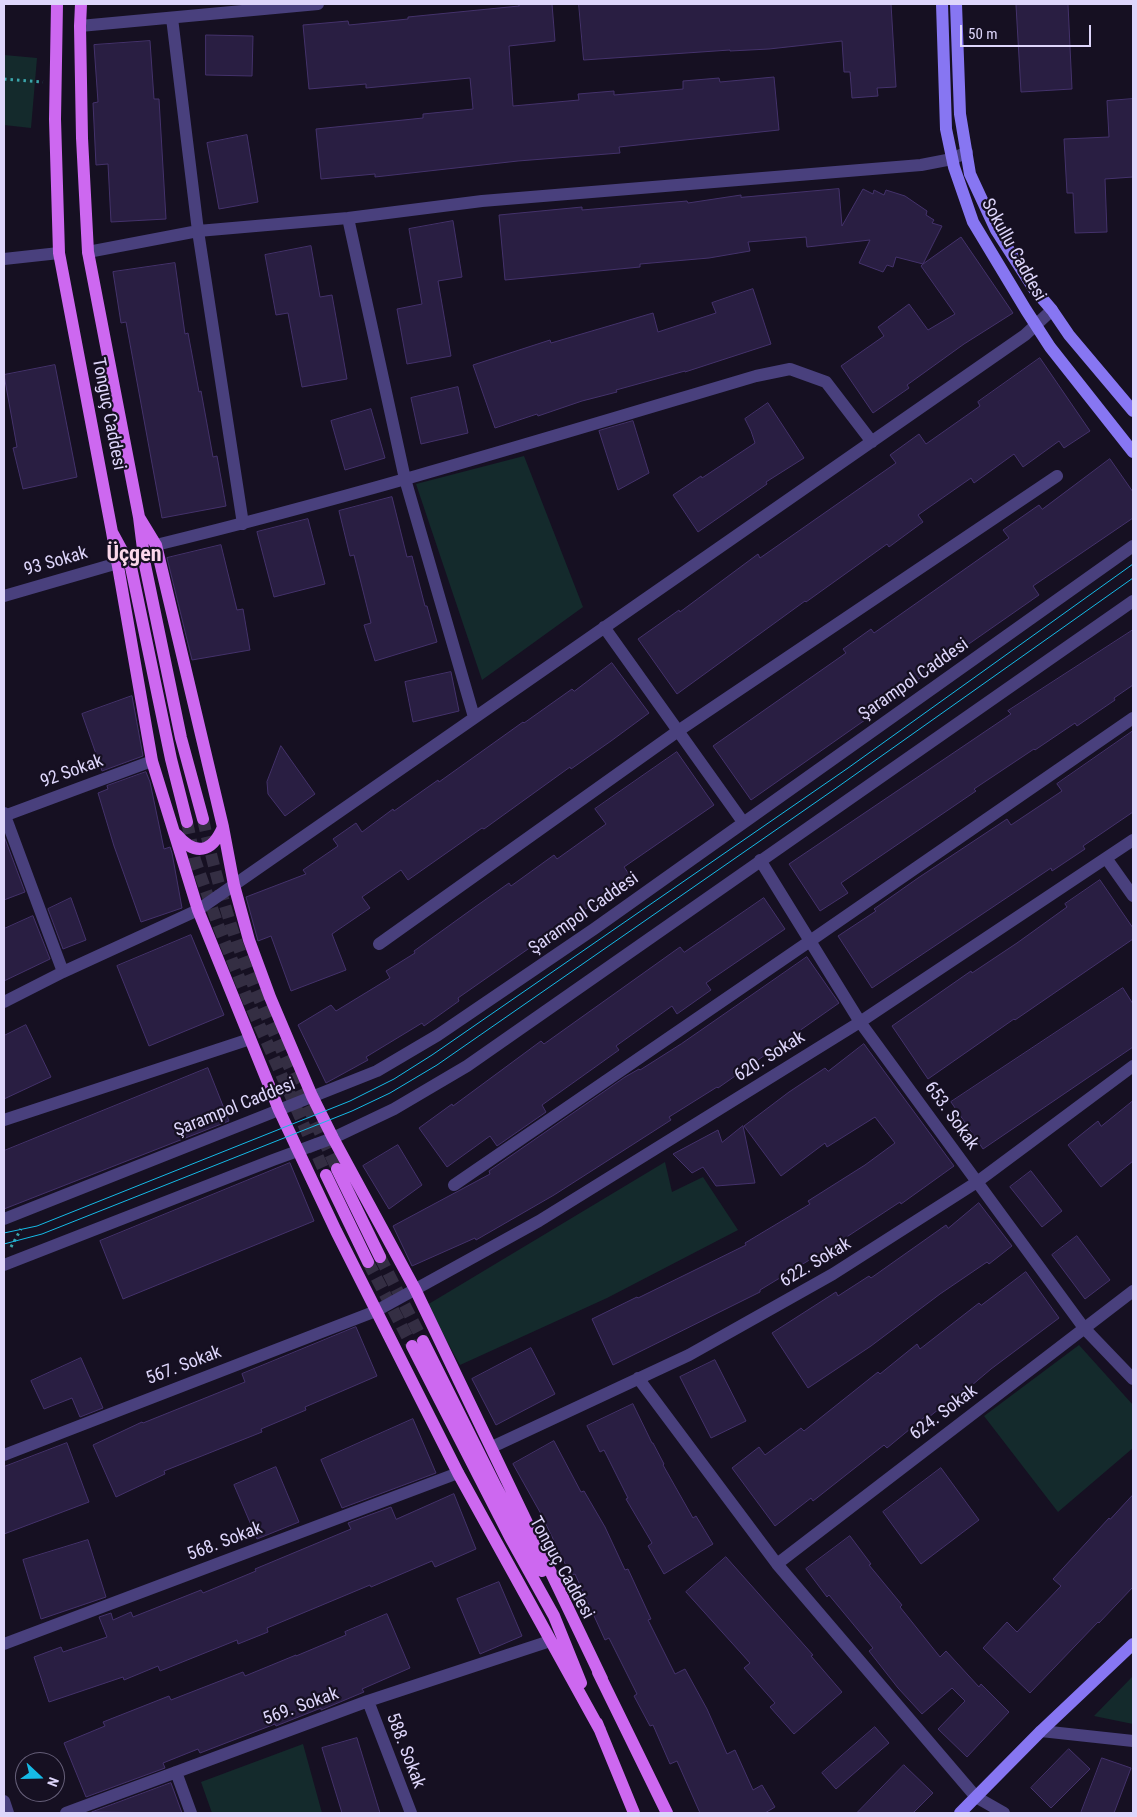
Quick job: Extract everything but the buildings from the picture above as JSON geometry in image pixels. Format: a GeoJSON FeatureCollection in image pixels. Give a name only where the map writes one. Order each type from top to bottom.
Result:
{"type":"FeatureCollection","features":[{"type":"Feature","properties":{"kind":"main road","name":"Tonguç Caddesi"},"geometry":{"type":"LineString","coordinates":[[57,4],[56,83],[60,253],[112,532],[131,566],[171,759],[187,822]]}},
{"type":"Feature","properties":{"kind":"main road","name":"Tonguç Caddesi"},"geometry":{"type":"LineString","coordinates":[[81,4],[82,138],[88,252],[139,517],[145,565],[181,738],[203,818]]}},
{"type":"Feature","properties":{"kind":"main road","name":"Sokullu Caddesi"},"geometry":{"type":"LineString","coordinates":[[942,4],[946,129],[952,159],[974,222],[1050,347],[1133,452]]}},
{"type":"Feature","properties":{"kind":"main road","name":"Sokullu Caddesi"},"geometry":{"type":"LineString","coordinates":[[956,4],[960,114],[970,174],[996,230],[1034,289],[1052,310],[1069,335],[1133,411]]}},
{"type":"Feature","properties":{"kind":"main road"},"geometry":{"type":"LineString","coordinates":[[139,517],[156,545],[223,827],[234,885],[255,956],[312,1096],[415,1289],[602,1679]]}},
{"type":"Feature","properties":{"kind":"main road"},"geometry":{"type":"LineString","coordinates":[[112,532],[152,761],[198,910],[250,1039],[279,1110],[336,1231],[458,1473],[600,1730],[634,1813]]}},
{"type":"Feature","properties":{"kind":"main road"},"geometry":{"type":"LineString","coordinates":[[174,832],[187,846],[195,850],[202,849],[213,843],[219,837],[223,827]]}},
{"type":"Feature","properties":{"kind":"main road"},"geometry":{"type":"LineString","coordinates":[[331,1172],[374,1259]]}},
{"type":"Feature","properties":{"kind":"main road","name":"Tonguç Caddesi"},"geometry":{"type":"LineString","coordinates":[[600,1730],[554,1616],[510,1537],[417,1344],[602,1679],[667,1813]]}},
{"type":"Feature","properties":{"kind":"main road"},"geometry":{"type":"LineString","coordinates":[[960,1813],[1041,1731],[1133,1644]]}},
{"type":"Feature","properties":{"kind":"street"},"geometry":{"type":"LineString","coordinates":[[80,26],[318,4]]}},
{"type":"Feature","properties":{"kind":"street"},"geometry":{"type":"LineString","coordinates":[[172,18],[198,231],[243,524]]}},
{"type":"Feature","properties":{"kind":"street"},"geometry":{"type":"LineString","coordinates":[[88,252],[198,231],[348,218],[482,201],[911,165],[952,159],[967,152]]}},
{"type":"Feature","properties":{"kind":"street"},"geometry":{"type":"LineString","coordinates":[[348,218],[405,480],[474,717]]}},
{"type":"Feature","properties":{"kind":"street"},"geometry":{"type":"LineString","coordinates":[[4,259],[60,253]]}},
{"type":"Feature","properties":{"kind":"street"},"geometry":{"type":"LineString","coordinates":[[4,1002],[63,972],[198,910],[1025,335],[1052,310]]}},
{"type":"Feature","properties":{"kind":"street"},"geometry":{"type":"LineString","coordinates":[[156,545],[243,524],[405,480],[756,376],[790,369],[826,382],[872,442]]}},
{"type":"Feature","properties":{"kind":"street"},"geometry":{"type":"LineString","coordinates":[[379,944],[678,731],[1057,476]]}},
{"type":"Feature","properties":{"kind":"street","name":"Şarampol Caddesi"},"geometry":{"type":"LineString","coordinates":[[4,1219],[377,1071],[438,1035],[594,929],[1133,546]]}},
{"type":"Feature","properties":{"kind":"street","name":"93 Sokak"},"geometry":{"type":"LineString","coordinates":[[4,596],[118,563]]}},
{"type":"Feature","properties":{"kind":"street"},"geometry":{"type":"LineString","coordinates":[[4,1265],[333,1138],[394,1109],[467,1066],[1133,601]]}},
{"type":"Feature","properties":{"kind":"street"},"geometry":{"type":"LineString","coordinates":[[604,627],[743,822]]}},
{"type":"Feature","properties":{"kind":"street"},"geometry":{"type":"LineString","coordinates":[[454,1185],[1133,718]]}},
{"type":"Feature","properties":{"kind":"street","name":"92 Sokak"},"geometry":{"type":"LineString","coordinates":[[4,815],[152,761]]}},
{"type":"Feature","properties":{"kind":"street"},"geometry":{"type":"LineString","coordinates":[[4,815],[63,972]]}},
{"type":"Feature","properties":{"kind":"street","name":"620. Sokak"},"geometry":{"type":"LineString","coordinates":[[376,1311],[539,1221],[860,1022],[1133,840]]}},
{"type":"Feature","properties":{"kind":"street"},"geometry":{"type":"LineString","coordinates":[[1106,858],[1133,896]]}},
{"type":"Feature","properties":{"kind":"street","name":"653. Sokak"},"geometry":{"type":"LineString","coordinates":[[760,860],[860,1022],[1084,1328],[1133,1378]]}},
{"type":"Feature","properties":{"kind":"street"},"geometry":{"type":"LineString","coordinates":[[4,1120],[250,1039]]}},
{"type":"Feature","properties":{"kind":"street","name":"622. Sokak"},"geometry":{"type":"LineString","coordinates":[[492,1447],[689,1355],[833,1274],[977,1182],[1133,1066]]}},
{"type":"Feature","properties":{"kind":"street","name":"624. Sokak"},"geometry":{"type":"LineString","coordinates":[[777,1564],[1133,1291]]}},
{"type":"Feature","properties":{"kind":"street","name":"567. Sokak"},"geometry":{"type":"LineString","coordinates":[[4,1455],[376,1311]]}},
{"type":"Feature","properties":{"kind":"street"},"geometry":{"type":"LineString","coordinates":[[638,1378],[777,1564],[976,1797],[1004,1813]]}},
{"type":"Feature","properties":{"kind":"street","name":"568. Sokak"},"geometry":{"type":"LineString","coordinates":[[4,1644],[458,1473]]}},
{"type":"Feature","properties":{"kind":"street","name":"569. Sokak"},"geometry":{"type":"LineString","coordinates":[[66,1813],[368,1701],[550,1641]]}},
{"type":"Feature","properties":{"kind":"street","name":"588. Sokak"},"geometry":{"type":"LineString","coordinates":[[368,1701],[410,1813]]}},
{"type":"Feature","properties":{"kind":"street"},"geometry":{"type":"LineString","coordinates":[[1041,1731],[1133,1740]]}},
{"type":"Feature","properties":{"kind":"street"},"geometry":{"type":"LineString","coordinates":[[176,1772],[190,1813]]}},
{"type":"Feature","properties":{"kind":"street"},"geometry":{"type":"LineString","coordinates":[[4,1801],[8,1813]]}},
{"type":"Feature","properties":{"kind":"path"},"geometry":{"type":"LineString","coordinates":[[4,79],[56,83]]}},
{"type":"Feature","properties":{"kind":"path"},"geometry":{"type":"LineString","coordinates":[[11,1248],[25,1222]]}},
{"type":"Feature","properties":{"kind":"green space"},"geometry":{"type":"Polygon","coordinates":[[[4,55],[37,58],[31,128],[4,125],[4,55]]]}},
{"type":"Feature","properties":{"kind":"green space"},"geometry":{"type":"Polygon","coordinates":[[[524,456],[583,607],[482,680],[416,484],[524,456]]]}},
{"type":"Feature","properties":{"kind":"green space"},"geometry":{"type":"Polygon","coordinates":[[[665,1162],[672,1192],[703,1177],[738,1230],[607,1298],[460,1365],[427,1305],[665,1162]]]}},
{"type":"Feature","properties":{"kind":"green space"},"geometry":{"type":"Polygon","coordinates":[[[1079,1345],[1133,1405],[1133,1448],[1058,1512],[984,1416],[1079,1345]]]}},
{"type":"Feature","properties":{"kind":"green space"},"geometry":{"type":"Polygon","coordinates":[[[1133,1676],[1133,1724],[1094,1716],[1133,1676]]]}},
{"type":"Feature","properties":{"kind":"green space"},"geometry":{"type":"Polygon","coordinates":[[[303,1744],[322,1813],[212,1813],[201,1782],[303,1744]]]}},
{"type":"Feature","properties":{"kind":"tunnel"},"geometry":{"type":"LineString","coordinates":[[203,819],[222,897],[248,972],[337,1169]]}},
{"type":"Feature","properties":{"kind":"tunnel"},"geometry":{"type":"LineString","coordinates":[[187,822],[195,860],[218,925],[248,1000],[326,1175]]}},
{"type":"Feature","properties":{"kind":"tunnel"},"geometry":{"type":"LineString","coordinates":[[380,1257],[423,1341]]}},
{"type":"Feature","properties":{"kind":"tunnel"},"geometry":{"type":"LineString","coordinates":[[368,1262],[412,1346]]}},
{"type":"Feature","properties":{"kind":"tram line"},"geometry":{"type":"LineString","coordinates":[[4,1233],[37,1226],[350,1101],[394,1079],[432,1055],[848,768],[1133,564]]}},
{"type":"Feature","properties":{"kind":"tram line"},"geometry":{"type":"LineString","coordinates":[[4,1244],[42,1234],[352,1111],[390,1093],[437,1065],[832,791],[1133,578]]}},
{"type":"Feature","properties":{"kind":"district","name":"Üçgen"},"geometry":{"type":"Point","coordinates":[134,555]}}]}
